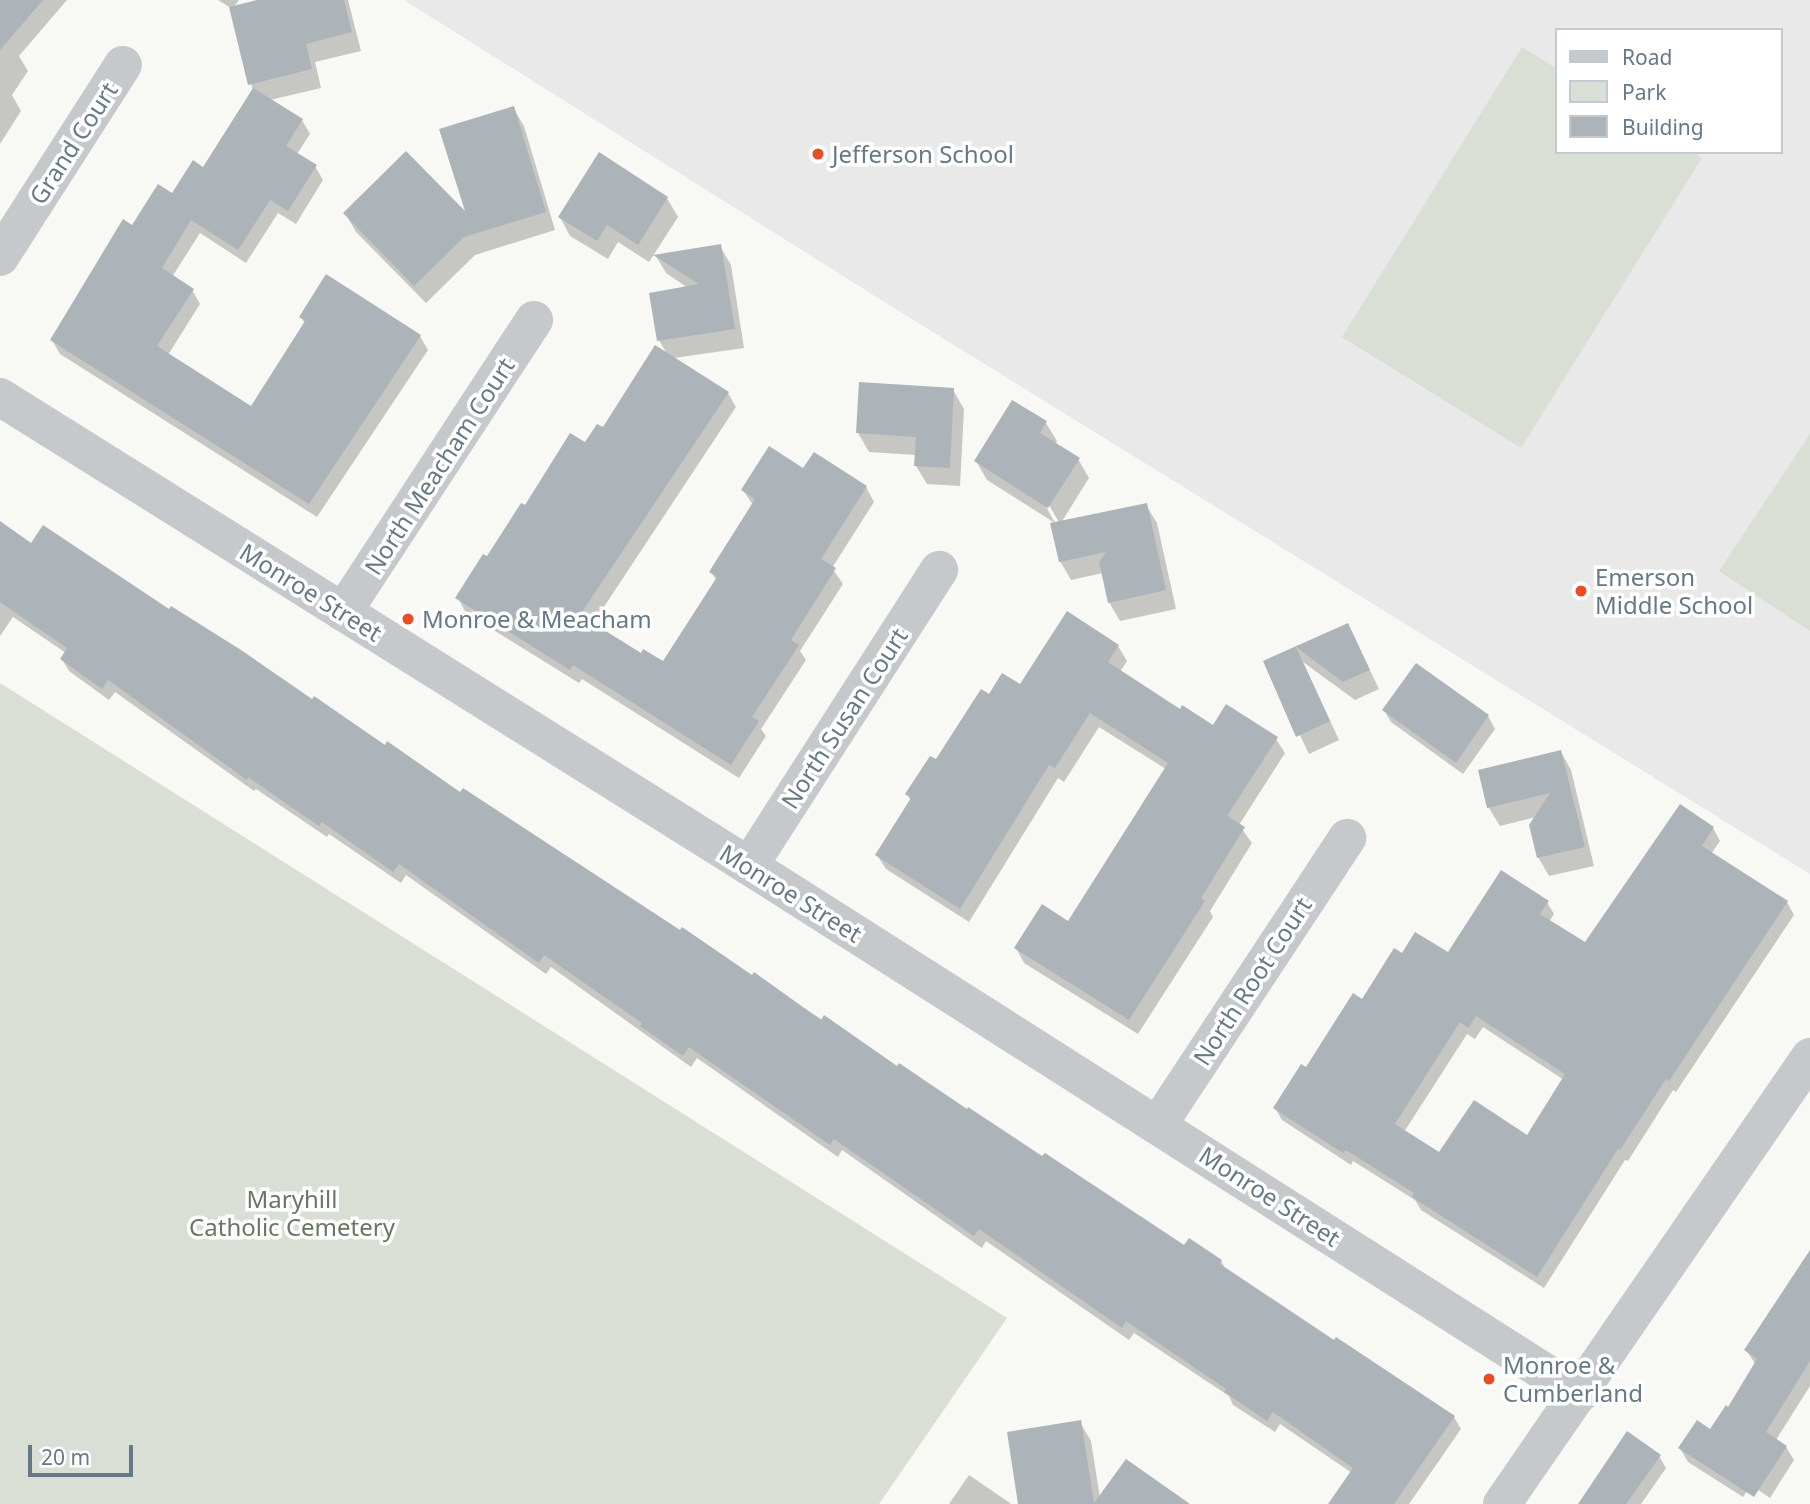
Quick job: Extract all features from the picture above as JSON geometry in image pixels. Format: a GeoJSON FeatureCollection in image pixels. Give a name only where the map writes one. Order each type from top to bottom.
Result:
{"type":"FeatureCollection","features":[{"type":"Feature","properties":{"kind":"street","name":"Grand Court"},"geometry":{"type":"LineString","coordinates":[[0,257],[123,65]]}},
{"type":"Feature","properties":{"kind":"street","name":"North Meacham Court"},"geometry":{"type":"LineString","coordinates":[[343,612],[534,320]]}},
{"type":"Feature","properties":{"kind":"street","name":"Monroe Street"},"geometry":{"type":"LineString","coordinates":[[0,397],[749,866],[1579,1394]]}},
{"type":"Feature","properties":{"kind":"street","name":"North Susan Court"},"geometry":{"type":"LineString","coordinates":[[749,866],[939,570]]}},
{"type":"Feature","properties":{"kind":"street","name":"North Root Court"},"geometry":{"type":"LineString","coordinates":[[1158,1125],[1347,838]]}},
{"type":"Feature","properties":{"kind":"street"},"geometry":{"type":"LineString","coordinates":[[1502,1504],[1810,1057]]}},
{"type":"Feature","properties":{"kind":"shaded area","name":"Emerson Middle School"},"geometry":{"type":"Polygon","coordinates":[[[404,0],[1810,0],[1810,874],[894,308],[404,0]]]}},
{"type":"Feature","properties":{"kind":"green space"},"geometry":{"type":"Polygon","coordinates":[[[1522,47],[1554,67],[1554,154],[1696,154],[1702,158],[1521,448],[1342,337],[1522,47]]]}},
{"type":"Feature","properties":{"kind":"green space"},"geometry":{"type":"Polygon","coordinates":[[[1810,434],[1810,631],[1719,571],[1810,434]]]}},
{"type":"Feature","properties":{"kind":"green space","name":"Maryhill Catholic Cemetery"},"geometry":{"type":"Polygon","coordinates":[[[0,683],[1007,1318],[879,1504],[0,1504],[0,683]]]}},
{"type":"Feature","properties":{"kind":"building"},"geometry":{"type":"Polygon","coordinates":[[[0,0],[43,0],[0,50],[0,0]]]}},
{"type":"Feature","properties":{"kind":"building"},"geometry":{"type":"Polygon","coordinates":[[[257,0],[344,0],[352,32],[306,44],[312,69],[248,85],[229,7],[257,0]]]}},
{"type":"Feature","properties":{"kind":"building"},"geometry":{"type":"Polygon","coordinates":[[[253,88],[303,119],[286,146],[317,165],[288,211],[270,200],[238,250],[191,220],[162,268],[194,289],[157,346],[251,406],[305,321],[299,317],[326,274],[421,335],[309,504],[50,340],[123,219],[132,225],[158,184],[172,193],[193,160],[203,167],[253,88]]]}},
{"type":"Feature","properties":{"kind":"building"},"geometry":{"type":"Polygon","coordinates":[[[514,106],[546,212],[464,237],[414,286],[343,213],[406,151],[465,211],[439,129],[514,106]]]}},
{"type":"Feature","properties":{"kind":"building"},"geometry":{"type":"Polygon","coordinates":[[[599,152],[668,197],[638,245],[607,225],[597,241],[558,217],[599,152]]]}},
{"type":"Feature","properties":{"kind":"building"},"geometry":{"type":"Polygon","coordinates":[[[721,244],[735,329],[657,341],[649,293],[699,284],[653,255],[721,244]]]}},
{"type":"Feature","properties":{"kind":"building"},"geometry":{"type":"Polygon","coordinates":[[[655,345],[729,392],[580,615],[641,653],[643,649],[663,661],[717,577],[709,572],[755,499],[741,490],[769,446],[803,468],[814,452],[867,486],[821,559],[836,568],[791,640],[799,645],[752,717],[759,721],[731,765],[573,665],[570,670],[455,598],[483,554],[487,556],[521,503],[525,505],[570,433],[585,442],[597,424],[603,427],[655,345]]]}},
{"type":"Feature","properties":{"kind":"building"},"geometry":{"type":"Polygon","coordinates":[[[859,382],[954,388],[950,468],[914,466],[916,437],[856,433],[859,382]]]}},
{"type":"Feature","properties":{"kind":"building"},"geometry":{"type":"Polygon","coordinates":[[[1012,400],[1047,421],[1040,433],[1080,458],[1048,508],[974,461],[1012,400]]]}},
{"type":"Feature","properties":{"kind":"building"},"geometry":{"type":"Polygon","coordinates":[[[1147,503],[1166,590],[1108,603],[1099,562],[1106,552],[1059,562],[1050,523],[1147,503]]]}},
{"type":"Feature","properties":{"kind":"building"},"geometry":{"type":"Polygon","coordinates":[[[0,521],[31,543],[43,525],[169,609],[171,606],[241,650],[312,699],[314,696],[385,745],[387,741],[460,792],[463,788],[680,930],[682,927],[752,975],[754,972],[821,1020],[824,1015],[897,1066],[899,1063],[1042,1156],[1045,1153],[1184,1245],[1189,1238],[1222,1260],[1220,1264],[1455,1416],[1394,1504],[1328,1504],[1353,1468],[1273,1412],[1267,1421],[1224,1392],[1226,1389],[1126,1321],[1122,1328],[979,1229],[974,1236],[834,1139],[830,1145],[689,1047],[683,1056],[640,1026],[642,1023],[544,955],[539,963],[399,864],[393,872],[322,822],[319,826],[248,777],[247,780],[108,680],[102,689],[60,659],[67,648],[0,602],[0,521]]]}},
{"type":"Feature","properties":{"kind":"building"},"geometry":{"type":"Polygon","coordinates":[[[1067,611],[1119,645],[1108,662],[1180,709],[1182,705],[1213,725],[1226,704],[1278,737],[1227,816],[1245,827],[1201,898],[1205,901],[1129,1020],[1014,948],[1042,904],[1068,921],[1168,763],[1090,713],[1055,768],[1049,765],[960,909],[875,855],[911,798],[905,794],[930,756],[936,759],[981,689],[989,694],[1002,673],[1020,684],[1067,611]]]}},
{"type":"Feature","properties":{"kind":"building"},"geometry":{"type":"Polygon","coordinates":[[[1348,623],[1370,670],[1343,682],[1296,647],[1330,721],[1296,737],[1263,661],[1348,623]]]}},
{"type":"Feature","properties":{"kind":"building"},"geometry":{"type":"Polygon","coordinates":[[[1416,663],[1489,715],[1456,763],[1382,710],[1416,663]]]}},
{"type":"Feature","properties":{"kind":"building"},"geometry":{"type":"Polygon","coordinates":[[[1561,750],[1585,847],[1537,858],[1529,825],[1550,793],[1487,808],[1478,770],[1561,750]]]}},
{"type":"Feature","properties":{"kind":"building"},"geometry":{"type":"Polygon","coordinates":[[[1680,804],[1714,827],[1702,846],[1788,901],[1669,1081],[1666,1079],[1620,1150],[1618,1149],[1537,1277],[1412,1197],[1414,1193],[1346,1150],[1343,1153],[1273,1108],[1301,1064],[1306,1067],[1353,993],[1362,999],[1394,948],[1402,953],[1415,932],[1448,952],[1501,870],[1549,901],[1540,914],[1585,942],[1680,804]],[[1476,1016],[1468,1028],[1460,1022],[1395,1124],[1439,1152],[1474,1100],[1527,1135],[1565,1074],[1476,1016]]]}},
{"type":"Feature","properties":{"kind":"building"},"geometry":{"type":"Polygon","coordinates":[[[1810,1250],[1810,1361],[1766,1432],[1787,1446],[1754,1497],[1678,1448],[1697,1420],[1710,1429],[1726,1405],[1728,1407],[1757,1359],[1744,1350],[1810,1250]]]}},
{"type":"Feature","properties":{"kind":"building"},"geometry":{"type":"Polygon","coordinates":[[[1081,1420],[1094,1503],[1126,1459],[1190,1504],[1018,1504],[1007,1432],[1081,1420]]]}},
{"type":"Feature","properties":{"kind":"building"},"geometry":{"type":"Polygon","coordinates":[[[1627,1431],[1661,1455],[1626,1504],[1578,1504],[1627,1431]]]}},
{"type":"Feature","properties":{"kind":"place","name":"Jefferson School"},"geometry":{"type":"Point","coordinates":[818,154]}},
{"type":"Feature","properties":{"kind":"place","name":"Emerson Middle School"},"geometry":{"type":"Point","coordinates":[1581,591]}},
{"type":"Feature","properties":{"kind":"place","name":"Monroe & Meacham"},"geometry":{"type":"Point","coordinates":[408,619]}},
{"type":"Feature","properties":{"kind":"place","name":"Monroe & Cumberland"},"geometry":{"type":"Point","coordinates":[1489,1379]}}]}
